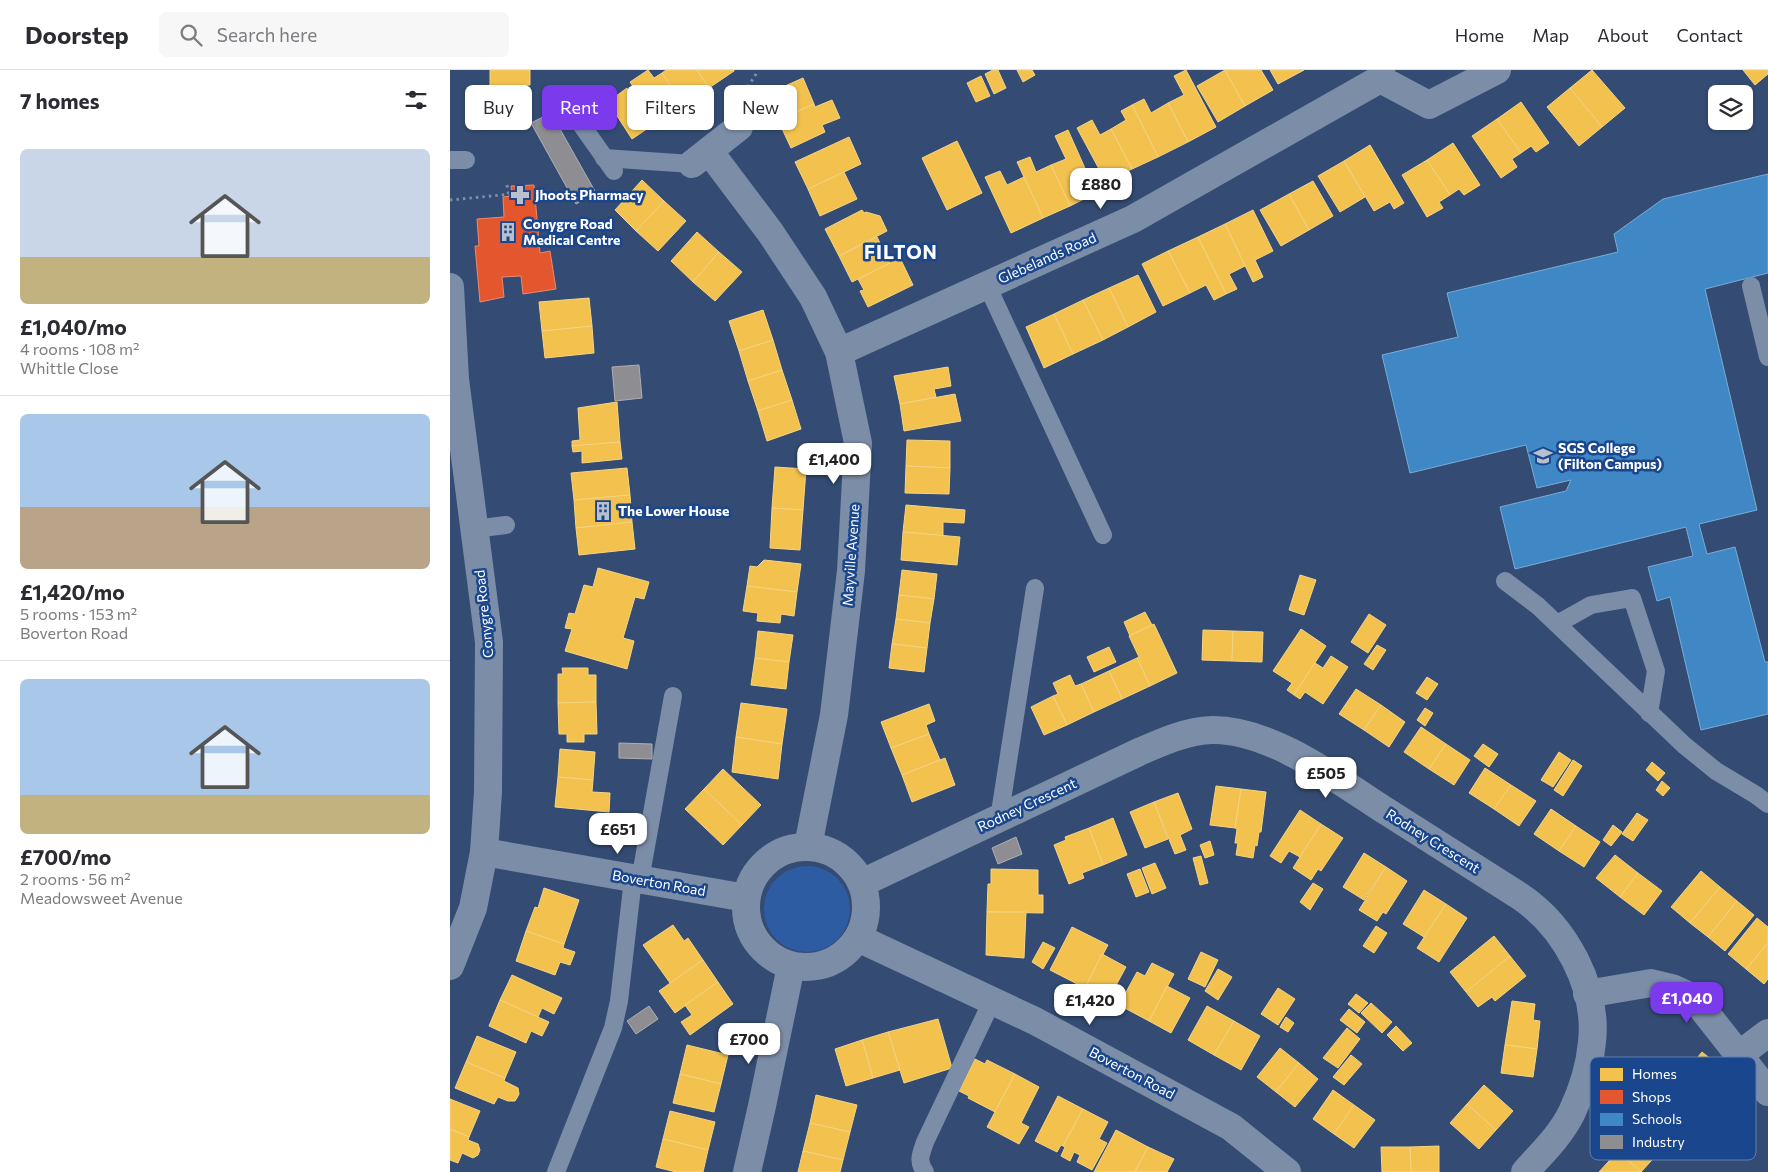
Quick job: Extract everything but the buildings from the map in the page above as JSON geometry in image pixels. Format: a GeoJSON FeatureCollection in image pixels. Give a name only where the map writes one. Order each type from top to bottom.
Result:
{"type":"FeatureCollection","features":[{"type":"Feature","properties":{"kind":"street","name":"Glebelands Road"},"geometry":{"type":"LineString","coordinates":[[839,352],[1133,219],[1380,75],[1429,105],[1497,70]]}},
{"type":"Feature","properties":{"kind":"street"},"geometry":{"type":"LineString","coordinates":[[701,158],[735,130]]}},
{"type":"Feature","properties":{"kind":"street","name":"Mayville Avenue"},"geometry":{"type":"LineString","coordinates":[[701,158],[770,232],[814,298],[839,352],[858,443],[852,571],[834,715],[808,846]]}},
{"type":"Feature","properties":{"kind":"street","name":"Conygre Road"},"geometry":{"type":"LineString","coordinates":[[450,288],[455,379],[489,642],[488,792],[484,852],[473,908],[450,966]]}},
{"type":"Feature","properties":{"kind":"street","name":"Rodney Crescent"},"geometry":{"type":"LineString","coordinates":[[862,883],[1170,739],[1213,730],[1244,735],[1272,744],[1312,765],[1534,905],[1554,926],[1565,942],[1582,975],[1593,1026],[1592,1042],[1588,1065],[1571,1112],[1550,1144],[1525,1172]]}},
{"type":"Feature","properties":{"kind":"street"},"geometry":{"type":"LineString","coordinates":[[808,846],[825,849],[840,857],[853,869],[862,883],[867,902],[865,921],[858,938],[846,953],[829,963],[810,968],[791,966],[775,960],[761,948],[751,934],[746,916],[746,898],[751,881],[761,867],[774,856],[790,848],[808,846]]}},
{"type":"Feature","properties":{"kind":"street","name":"Boverton Road"},"geometry":{"type":"LineString","coordinates":[[484,852],[746,898]]}},
{"type":"Feature","properties":{"kind":"street","name":"Boverton Road"},"geometry":{"type":"LineString","coordinates":[[858,938],[1035,1021],[1231,1127],[1287,1172]]}},
{"type":"Feature","properties":{"kind":"street"},"geometry":{"type":"LineString","coordinates":[[747,1172],[791,966]]}},
{"type":"Feature","properties":{"kind":"street"},"geometry":{"type":"LineString","coordinates":[[1587,994],[1651,983],[1672,988],[1694,998],[1739,1055],[1768,1034]]}},
{"type":"Feature","properties":{"kind":"street"},"geometry":{"type":"LineString","coordinates":[[1756,1077],[1768,1092]]}},
{"type":"Feature","properties":{"kind":"lane"},"geometry":{"type":"LineString","coordinates":[[585,130],[609,165],[701,158]]}},
{"type":"Feature","properties":{"kind":"lane"},"geometry":{"type":"LineString","coordinates":[[987,285],[1103,535]]}},
{"type":"Feature","properties":{"kind":"lane"},"geometry":{"type":"LineString","coordinates":[[1751,286],[1768,357]]}},
{"type":"Feature","properties":{"kind":"lane"},"geometry":{"type":"LineString","coordinates":[[474,529],[506,525]]}},
{"type":"Feature","properties":{"kind":"lane"},"geometry":{"type":"LineString","coordinates":[[1505,582],[1538,606],[1684,745],[1716,771],[1767,802]]}},
{"type":"Feature","properties":{"kind":"lane"},"geometry":{"type":"LineString","coordinates":[[999,819],[1035,588]]}},
{"type":"Feature","properties":{"kind":"lane"},"geometry":{"type":"LineString","coordinates":[[1556,624],[1591,605],[1632,598],[1656,671],[1649,713]]}},
{"type":"Feature","properties":{"kind":"lane"},"geometry":{"type":"LineString","coordinates":[[556,1172],[613,1028],[619,1001],[636,880],[673,696]]}},
{"type":"Feature","properties":{"kind":"lane"},"geometry":{"type":"LineString","coordinates":[[922,1171],[920,1159],[925,1142],[992,1000]]}},
{"type":"Feature","properties":{"kind":"path"},"geometry":{"type":"LineString","coordinates":[[450,200],[510,195],[507,185]]}},
{"type":"Feature","properties":{"kind":"shaded area"},"geometry":{"type":"Polygon","coordinates":[[[799,866],[815,866],[824,869],[838,878],[847,892],[850,909],[847,926],[838,940],[824,949],[815,952],[799,952],[783,945],[771,933],[764,917],[764,901],[771,885],[783,873],[799,866]]]}},
{"type":"Feature","properties":{"kind":"place","name":"Jhoots Pharmacy"},"geometry":{"type":"Point","coordinates":[520,195]}},
{"type":"Feature","properties":{"kind":"place","name":"Conygre Road Medical Centre"},"geometry":{"type":"Point","coordinates":[508,232]}},
{"type":"Feature","properties":{"kind":"place","name":"SGS College (Filton Campus)"},"geometry":{"type":"Point","coordinates":[1543,456]}},
{"type":"Feature","properties":{"kind":"place","name":"The Lower House"},"geometry":{"type":"Point","coordinates":[603,511]}},
{"type":"Feature","properties":{"kind":"district","name":"FILTON"},"geometry":{"type":"Point","coordinates":[901,252]}}]}
